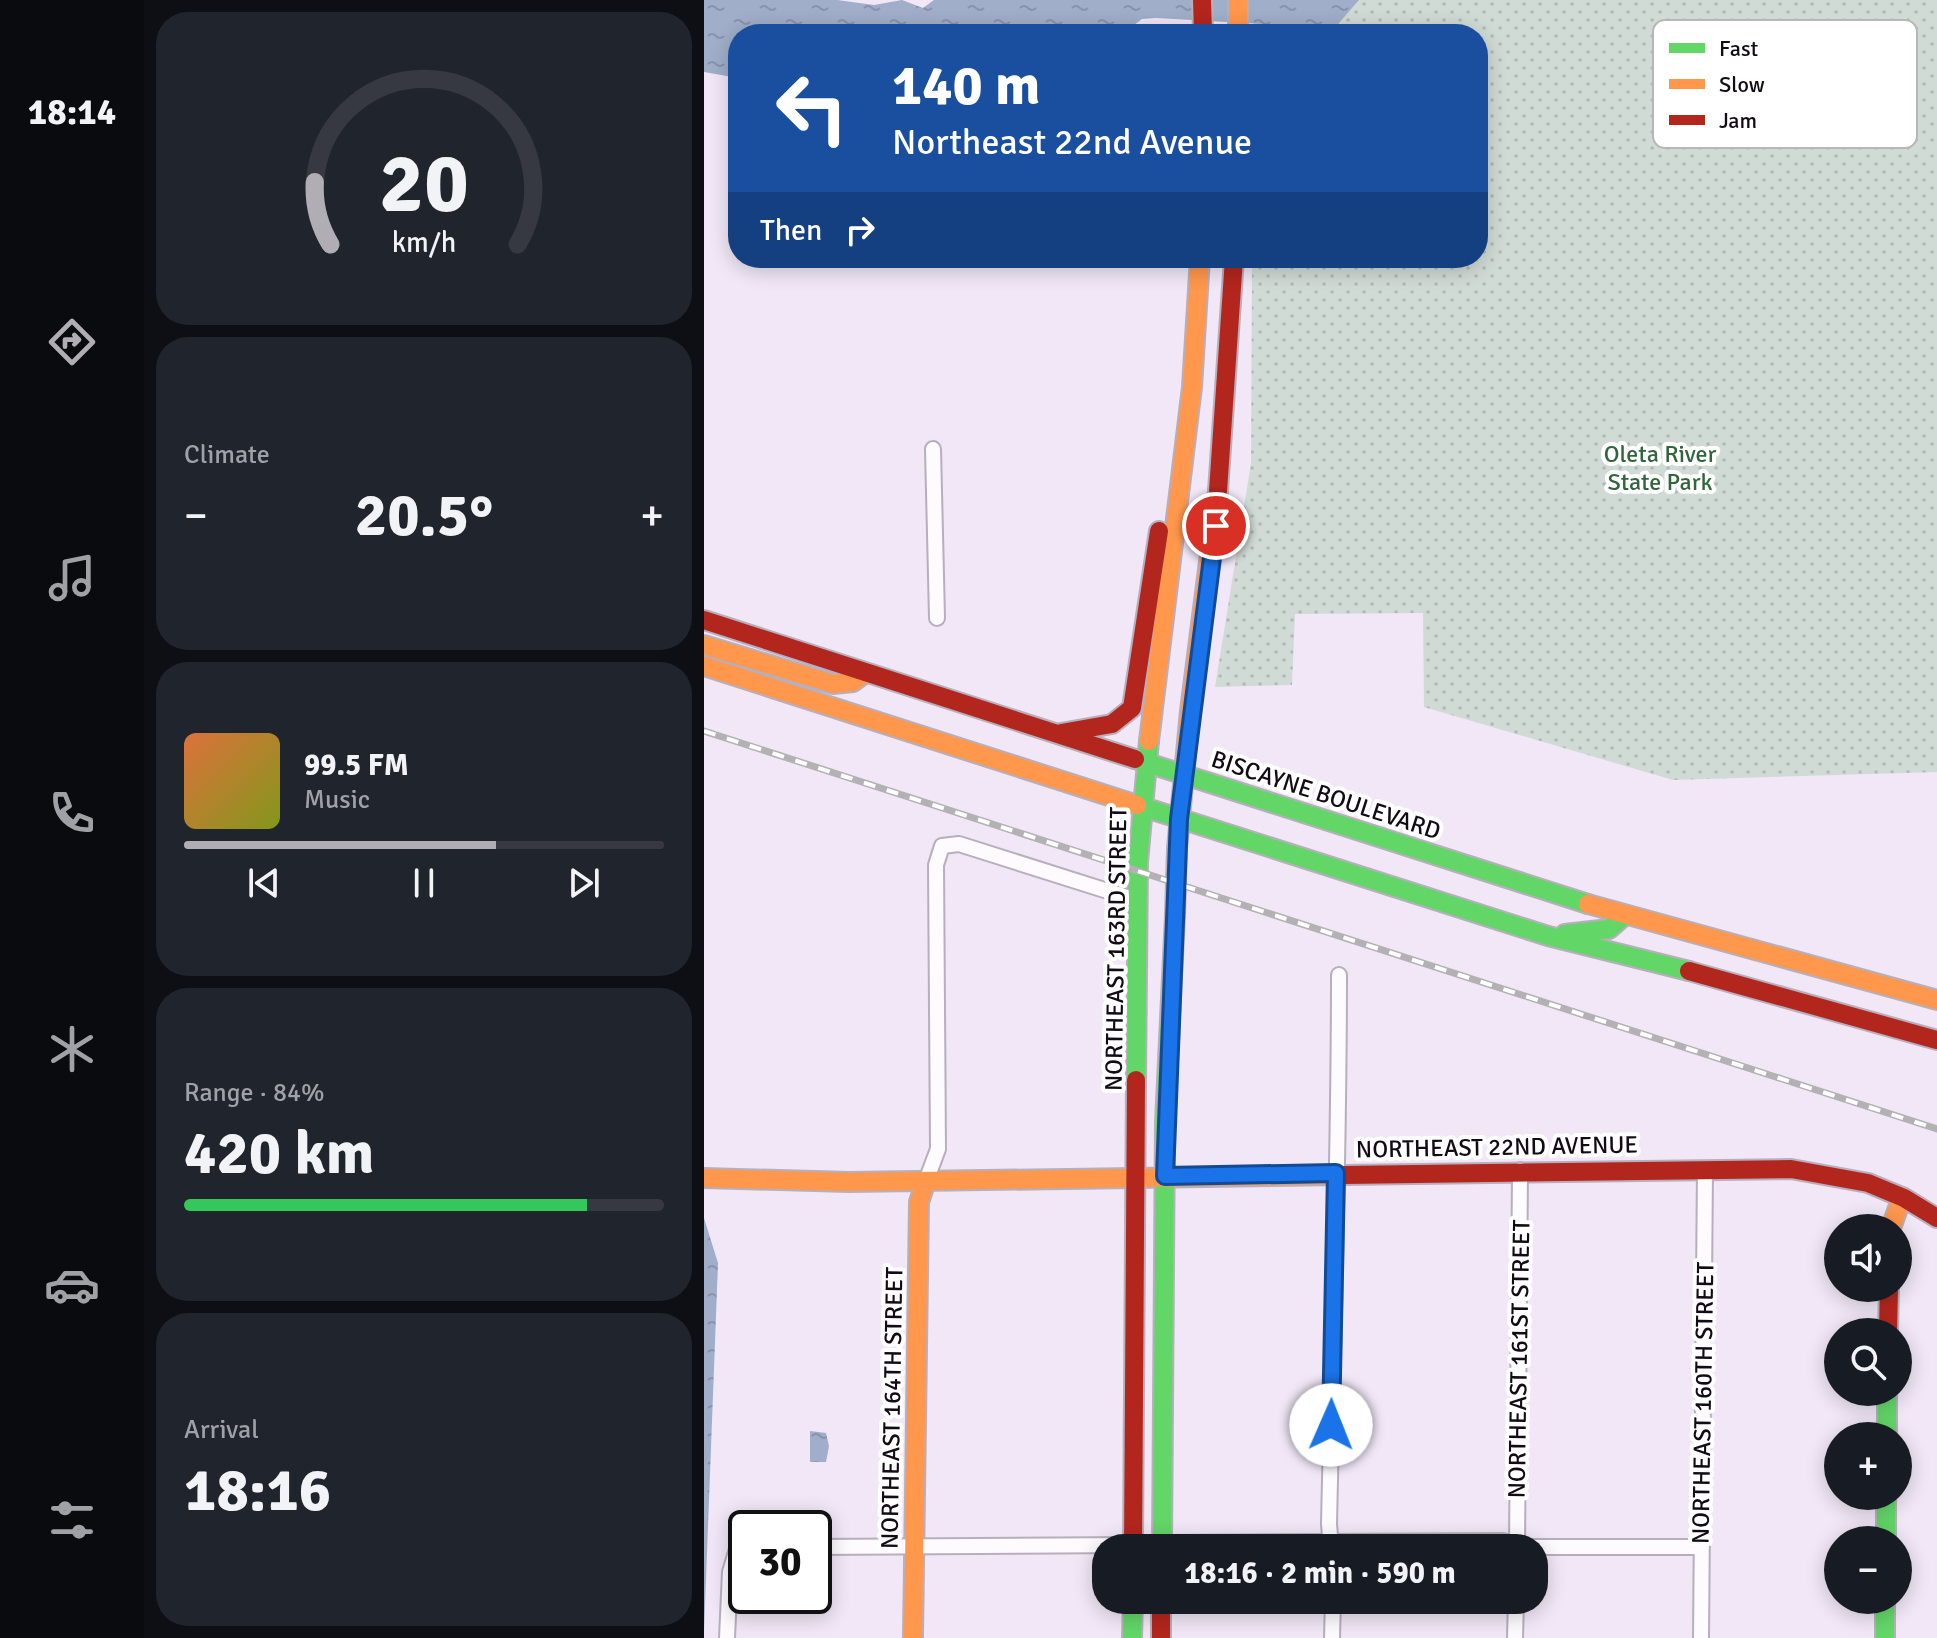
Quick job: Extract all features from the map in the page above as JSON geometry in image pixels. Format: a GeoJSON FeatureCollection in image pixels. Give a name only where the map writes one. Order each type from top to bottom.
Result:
{"type":"FeatureCollection","features":[{"type":"Feature","properties":{"kind":"main road"},"geometry":{"type":"LineString","coordinates":[[1202,0],[1203,24]]}},
{"type":"Feature","properties":{"kind":"main road"},"geometry":{"type":"LineString","coordinates":[[1238,0],[1238,24]]}},
{"type":"Feature","properties":{"kind":"main road","name":"NORTHEAST 163RD STREET"},"geometry":{"type":"LineString","coordinates":[[1135,1534],[1136,900],[1146,764],[1185,440],[1199,268]]}},
{"type":"Feature","properties":{"kind":"main road"},"geometry":{"type":"LineString","coordinates":[[1162,1534],[1165,1176],[1179,819],[1216,526],[1233,268]]}},
{"type":"Feature","properties":{"kind":"main road"},"geometry":{"type":"LineString","coordinates":[[1056,734],[1108,726],[1132,708],[1170,458],[1185,440]]}},
{"type":"Feature","properties":{"kind":"main road","name":"BISCAYNE BOULEVARD"},"geometry":{"type":"LineString","coordinates":[[704,620],[1625,915],[1937,1000]]}},
{"type":"Feature","properties":{"kind":"main road"},"geometry":{"type":"LineString","coordinates":[[704,645],[833,684],[853,682],[865,673]]}},
{"type":"Feature","properties":{"kind":"main road"},"geometry":{"type":"LineString","coordinates":[[704,666],[1548,936],[1793,997],[1937,1040]]}},
{"type":"Feature","properties":{"kind":"main road"},"geometry":{"type":"LineString","coordinates":[[1548,936],[1609,929],[1625,915]]}},
{"type":"Feature","properties":{"kind":"main road","name":"NORTHEAST 22ND AVENUE"},"geometry":{"type":"LineString","coordinates":[[704,1178],[926,1181],[1520,1170],[1816,1171],[1870,1184],[1902,1197],[1937,1218]]}},
{"type":"Feature","properties":{"kind":"main road","name":"NORTHEAST 164TH STREET"},"geometry":{"type":"LineString","coordinates":[[913,1638],[920,1544],[931,1195],[926,1181]]}},
{"type":"Feature","properties":{"kind":"main road"},"geometry":{"type":"LineString","coordinates":[[1896,1214],[1902,1197]]}},
{"type":"Feature","properties":{"kind":"main road"},"geometry":{"type":"LineString","coordinates":[[1134,1499],[1150,1534]]}},
{"type":"Feature","properties":{"kind":"main road","name":"NORTHEAST 164TH STREET"},"geometry":{"type":"LineString","coordinates":[[920,1544],[926,1638]]}},
{"type":"Feature","properties":{"kind":"main road"},"geometry":{"type":"LineString","coordinates":[[1132,1638],[1133,1614]]}},
{"type":"Feature","properties":{"kind":"main road"},"geometry":{"type":"LineString","coordinates":[[1161,1614],[1161,1638]]}},
{"type":"Feature","properties":{"kind":"main road"},"geometry":{"type":"LineString","coordinates":[[1885,1614],[1885,1638]]}},
{"type":"Feature","properties":{"kind":"street"},"geometry":{"type":"LineString","coordinates":[[933,449],[937,618]]}},
{"type":"Feature","properties":{"kind":"street","name":"NORTHEAST 164TH STREET"},"geometry":{"type":"LineString","coordinates":[[926,1181],[938,1149],[936,865],[942,846],[959,844],[1136,900]]}},
{"type":"Feature","properties":{"kind":"street"},"geometry":{"type":"LineString","coordinates":[[1331,1534],[1339,975]]}},
{"type":"Feature","properties":{"kind":"street","name":"NORTHEAST 160TH STREET"},"geometry":{"type":"LineString","coordinates":[[1701,1638],[1705,1169]]}},
{"type":"Feature","properties":{"kind":"street","name":"NORTHEAST 161ST STREET"},"geometry":{"type":"LineString","coordinates":[[1517,1534],[1520,1170]]}},
{"type":"Feature","properties":{"kind":"street"},"geometry":{"type":"LineString","coordinates":[[832,1546],[920,1544],[1092,1546]]}},
{"type":"Feature","properties":{"kind":"street"},"geometry":{"type":"LineString","coordinates":[[1548,1547],[1702,1547]]}},
{"type":"Feature","properties":{"kind":"street"},"geometry":{"type":"LineString","coordinates":[[727,1638],[728,1614]]}},
{"type":"Feature","properties":{"kind":"street"},"geometry":{"type":"LineString","coordinates":[[1332,1638],[1333,1614]]}},
{"type":"Feature","properties":{"kind":"street"},"geometry":{"type":"LineString","coordinates":[[1515,1638],[1516,1614]]}},
{"type":"Feature","properties":{"kind":"green space","name":"Oleta River State Park"},"geometry":{"type":"Polygon","coordinates":[[[1253,0],[1937,0],[1937,772],[1673,780],[1424,707],[1423,613],[1295,614],[1292,685],[1215,687],[1251,463],[1252,268],[1488,268],[1488,24],[1253,24],[1253,0]]]}},
{"type":"Feature","properties":{"kind":"water"},"geometry":{"type":"Polygon","coordinates":[[[704,0],[837,0],[874,5],[902,0],[923,8],[934,0],[1359,0],[1338,24],[1263,24],[1156,18],[1142,19],[1135,24],[728,24],[728,76],[704,72],[704,0]]]}},
{"type":"Feature","properties":{"kind":"water"},"geometry":{"type":"Polygon","coordinates":[[[704,1218],[718,1263],[704,1632],[704,1218]]]}},
{"type":"Feature","properties":{"kind":"water"},"geometry":{"type":"Polygon","coordinates":[[[810,1431],[826,1433],[829,1446],[826,1462],[810,1462],[810,1431]]]}},
{"type":"Feature","properties":{"kind":"railway"},"geometry":{"type":"LineString","coordinates":[[704,731],[1937,1129]]}},
{"type":"Feature","properties":{"kind":"traffic: fast"},"geometry":{"type":"LineString","coordinates":[[1136,1080],[1138,862],[1149,741]]}},
{"type":"Feature","properties":{"kind":"traffic: fast"},"geometry":{"type":"LineString","coordinates":[[1135,759],[1588,904]]}},
{"type":"Feature","properties":{"kind":"traffic: fast"},"geometry":{"type":"LineString","coordinates":[[1137,805],[1548,936],[1689,971]]}},
{"type":"Feature","properties":{"kind":"traffic: fast"},"geometry":{"type":"LineString","coordinates":[[1162,1534],[1165,1123],[1175,915]]}},
{"type":"Feature","properties":{"kind":"traffic: fast"},"geometry":{"type":"LineString","coordinates":[[1565,934],[1609,929],[1625,915]]}},
{"type":"Feature","properties":{"kind":"traffic: fast"},"geometry":{"type":"LineString","coordinates":[[1887,1406],[1887,1422]]}},
{"type":"Feature","properties":{"kind":"traffic: fast"},"geometry":{"type":"LineString","coordinates":[[1886,1510],[1886,1526]]}},
{"type":"Feature","properties":{"kind":"traffic: fast"},"geometry":{"type":"LineString","coordinates":[[1132,1638],[1133,1614]]}},
{"type":"Feature","properties":{"kind":"traffic: fast"},"geometry":{"type":"LineString","coordinates":[[1885,1614],[1885,1638]]}},
{"type":"Feature","properties":{"kind":"traffic: slow"},"geometry":{"type":"LineString","coordinates":[[1238,0],[1238,24]]}},
{"type":"Feature","properties":{"kind":"traffic: slow"},"geometry":{"type":"LineString","coordinates":[[1149,741],[1192,387],[1199,268]]}},
{"type":"Feature","properties":{"kind":"traffic: slow"},"geometry":{"type":"LineString","coordinates":[[1175,915],[1177,848],[1190,711],[1218,491]]}},
{"type":"Feature","properties":{"kind":"traffic: slow"},"geometry":{"type":"LineString","coordinates":[[704,645],[833,684],[853,682],[865,673]]}},
{"type":"Feature","properties":{"kind":"traffic: slow"},"geometry":{"type":"LineString","coordinates":[[704,666],[1137,805]]}},
{"type":"Feature","properties":{"kind":"traffic: slow"},"geometry":{"type":"LineString","coordinates":[[1588,904],[1937,1000]]}},
{"type":"Feature","properties":{"kind":"traffic: slow"},"geometry":{"type":"LineString","coordinates":[[704,1178],[849,1182],[1344,1175]]}},
{"type":"Feature","properties":{"kind":"traffic: slow"},"geometry":{"type":"LineString","coordinates":[[913,1638],[919,1202],[926,1181]]}},
{"type":"Feature","properties":{"kind":"traffic: slow"},"geometry":{"type":"LineString","coordinates":[[1896,1214],[1902,1197]]}},
{"type":"Feature","properties":{"kind":"traffic: jam"},"geometry":{"type":"LineString","coordinates":[[1202,0],[1203,24]]}},
{"type":"Feature","properties":{"kind":"traffic: jam"},"geometry":{"type":"LineString","coordinates":[[1218,491],[1233,268]]}},
{"type":"Feature","properties":{"kind":"traffic: jam"},"geometry":{"type":"LineString","coordinates":[[1061,733],[1112,724],[1132,708],[1159,531]]}},
{"type":"Feature","properties":{"kind":"traffic: jam"},"geometry":{"type":"LineString","coordinates":[[704,620],[1135,759]]}},
{"type":"Feature","properties":{"kind":"traffic: jam"},"geometry":{"type":"LineString","coordinates":[[1689,971],[1937,1040]]}},
{"type":"Feature","properties":{"kind":"traffic: jam"},"geometry":{"type":"LineString","coordinates":[[1133,1534],[1136,1080]]}},
{"type":"Feature","properties":{"kind":"traffic: jam"},"geometry":{"type":"LineString","coordinates":[[1344,1175],[1791,1169],[1868,1183],[1904,1198],[1937,1218]]}},
{"type":"Feature","properties":{"kind":"traffic: jam"},"geometry":{"type":"LineString","coordinates":[[1888,1318],[1889,1302]]}},
{"type":"Feature","properties":{"kind":"traffic: jam"},"geometry":{"type":"LineString","coordinates":[[1161,1614],[1161,1638]]}},
{"type":"Feature","properties":{"kind":"route"},"geometry":{"type":"LineString","coordinates":[[1216,526],[1195,671],[1179,819],[1165,1176],[1336,1173],[1331,1425]]}}]}
